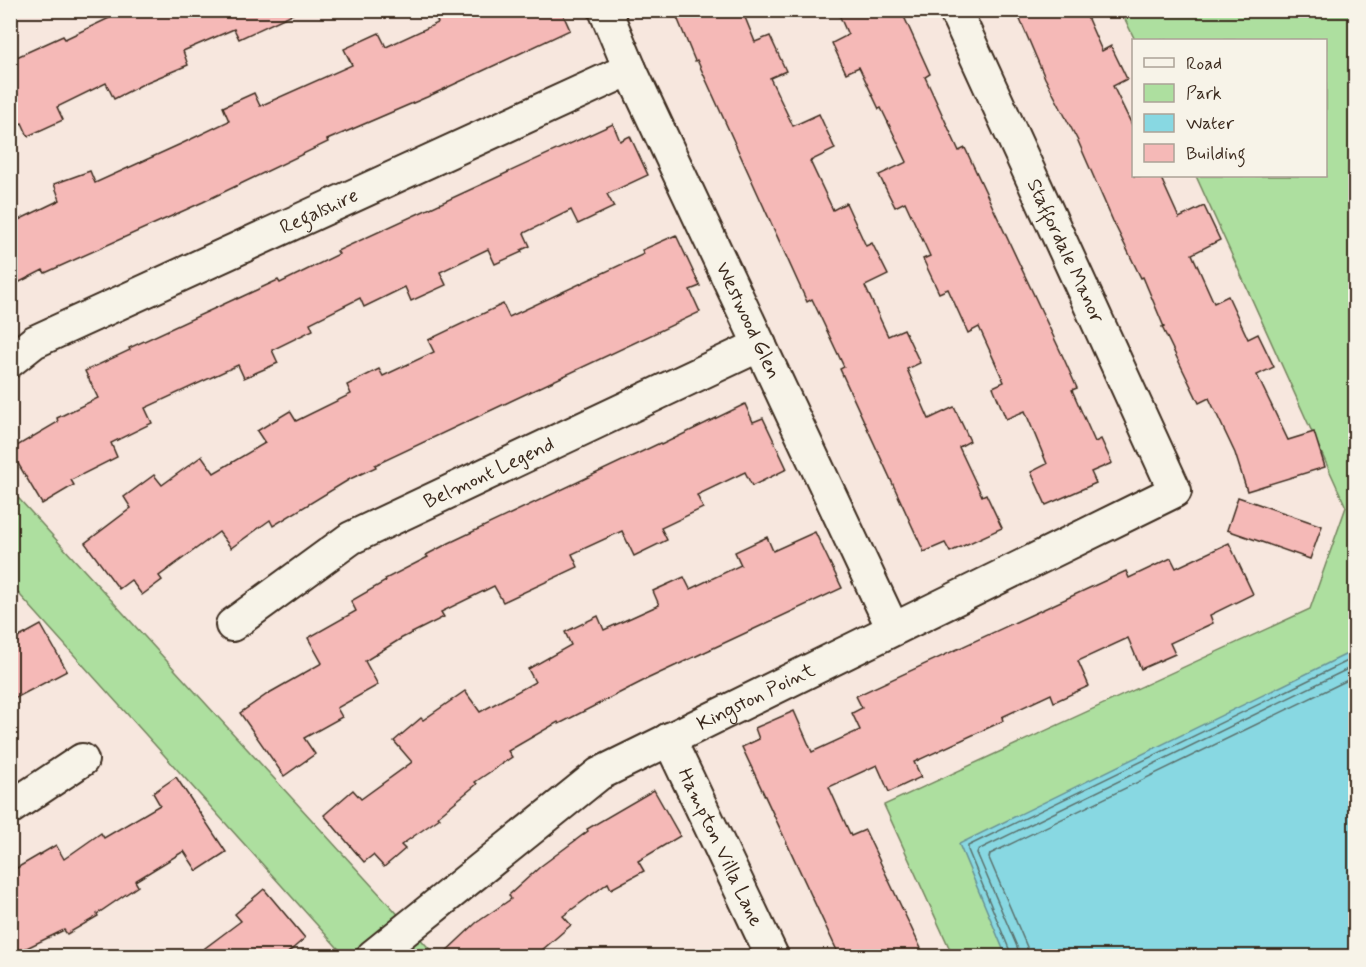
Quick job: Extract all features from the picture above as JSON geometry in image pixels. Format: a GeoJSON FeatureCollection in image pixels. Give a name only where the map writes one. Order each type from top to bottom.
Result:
{"type":"FeatureCollection","features":[{"type":"Feature","properties":{"kind":"street","name":"Westwood Glen"},"geometry":{"type":"LineString","coordinates":[[605,10],[630,69],[894,629]]}},
{"type":"Feature","properties":{"kind":"street","name":"Staffordale Manor"},"geometry":{"type":"LineString","coordinates":[[955,10],[1175,491]]}},
{"type":"Feature","properties":{"kind":"street","name":"Regalshire"},"geometry":{"type":"LineString","coordinates":[[10,361],[34,342],[630,69]]}},
{"type":"Feature","properties":{"kind":"street","name":"Belmont Legend"},"geometry":{"type":"LineString","coordinates":[[232,625],[351,538],[760,345]]}},
{"type":"Feature","properties":{"kind":"street","name":"Kingston Point"},"geometry":{"type":"LineString","coordinates":[[373,957],[599,774],[1175,491]]}},
{"type":"Feature","properties":{"kind":"street","name":"Hampton Villa Lane"},"geometry":{"type":"LineString","coordinates":[[669,739],[772,957]]}},
{"type":"Feature","properties":{"kind":"street"},"geometry":{"type":"LineString","coordinates":[[10,808],[82,760]]}},
{"type":"Feature","properties":{"kind":"green space"},"geometry":{"type":"Polygon","coordinates":[[[1121,11],[1355,11],[1355,956],[953,956],[884,805],[1310,609],[1346,507],[1196,177],[1327,177],[1327,39],[1135,39],[1121,11]]]}},
{"type":"Feature","properties":{"kind":"green space"},"geometry":{"type":"Polygon","coordinates":[[[10,489],[436,956],[345,956],[11,585],[10,489]]]}},
{"type":"Feature","properties":{"kind":"water"},"geometry":{"type":"Polygon","coordinates":[[[1355,650],[1355,956],[1006,956],[959,844],[1355,650]]]}},
{"type":"Feature","properties":{"kind":"building"},"geometry":{"type":"Polygon","coordinates":[[[126,10],[301,10],[239,39],[234,29],[183,51],[188,65],[114,99],[106,83],[57,107],[63,120],[28,136],[22,123],[10,129],[10,60],[63,36],[65,39],[126,10]]]}},
{"type":"Feature","properties":{"kind":"building"},"geometry":{"type":"Polygon","coordinates":[[[432,10],[561,10],[570,30],[427,97],[327,140],[328,142],[203,202],[45,273],[43,270],[10,287],[10,224],[60,200],[54,184],[90,171],[95,183],[183,143],[229,121],[223,107],[254,93],[260,106],[352,65],[344,49],[379,33],[386,47],[438,23],[432,10]]]}},
{"type":"Feature","properties":{"kind":"building"},"geometry":{"type":"Polygon","coordinates":[[[674,10],[742,10],[755,42],[770,36],[786,71],[770,78],[793,126],[819,114],[835,149],[810,161],[833,210],[846,203],[866,246],[872,243],[888,275],[865,286],[888,336],[904,329],[920,363],[907,369],[929,419],[954,407],[970,441],[959,447],[982,496],[986,494],[1002,528],[950,552],[945,543],[924,552],[840,369],[844,367],[812,299],[807,302],[697,60],[695,61],[674,10]]]}},
{"type":"Feature","properties":{"kind":"building"},"geometry":{"type":"Polygon","coordinates":[[[837,10],[901,10],[930,74],[925,77],[959,151],[965,148],[1077,388],[1072,390],[1095,442],[1101,439],[1112,463],[1091,472],[1096,483],[1046,505],[1031,472],[1047,464],[1025,411],[1006,419],[993,387],[1004,382],[979,327],[968,333],[948,289],[939,293],[923,259],[930,256],[905,202],[895,207],[879,175],[907,162],[859,67],[846,73],[832,43],[848,35],[837,10]]]}},
{"type":"Feature","properties":{"kind":"building"},"geometry":{"type":"Polygon","coordinates":[[[1016,10],[1084,10],[1102,51],[1111,46],[1127,79],[1113,86],[1132,125],[1132,177],[1160,177],[1179,218],[1204,206],[1220,240],[1192,254],[1214,303],[1228,296],[1248,339],[1258,334],[1274,367],[1257,375],[1288,440],[1314,432],[1325,467],[1247,491],[1235,453],[1209,398],[1199,403],[1162,327],[1164,327],[1143,277],[1141,278],[1078,141],[1045,78],[1016,10]]]}},
{"type":"Feature","properties":{"kind":"building"},"geometry":{"type":"Polygon","coordinates":[[[613,124],[620,141],[630,136],[648,175],[607,194],[614,207],[578,224],[571,210],[524,233],[530,246],[521,250],[522,252],[495,264],[488,249],[440,272],[446,285],[411,301],[405,287],[364,307],[360,298],[310,323],[313,330],[272,350],[278,363],[244,378],[238,365],[145,408],[152,423],[111,443],[117,457],[71,480],[74,485],[42,504],[10,450],[58,422],[57,418],[98,398],[85,371],[237,298],[278,280],[280,283],[339,254],[337,251],[613,124]]]}},
{"type":"Feature","properties":{"kind":"building"},"geometry":{"type":"Polygon","coordinates":[[[676,235],[700,286],[690,290],[700,312],[375,465],[376,467],[350,479],[273,526],[270,520],[231,548],[219,532],[159,576],[162,580],[142,595],[131,580],[119,589],[85,543],[131,508],[124,497],[154,475],[162,485],[202,456],[214,473],[265,443],[257,431],[290,411],[296,421],[351,394],[347,385],[379,369],[383,376],[434,352],[428,340],[503,304],[509,317],[644,254],[642,250],[676,235]]]}},
{"type":"Feature","properties":{"kind":"building"},"geometry":{"type":"Polygon","coordinates":[[[745,404],[753,422],[763,418],[787,469],[752,486],[745,472],[697,495],[703,508],[661,528],[667,540],[634,556],[622,531],[572,554],[578,567],[503,602],[494,586],[441,612],[444,617],[402,638],[365,661],[378,685],[337,708],[342,717],[304,738],[315,754],[284,776],[240,713],[269,693],[322,663],[308,638],[356,611],[351,601],[449,543],[745,404]]]}},
{"type":"Feature","properties":{"kind":"building"},"geometry":{"type":"Polygon","coordinates":[[[1238,497],[1322,526],[1310,559],[1227,530],[1238,497]]]}},
{"type":"Feature","properties":{"kind":"building"},"geometry":{"type":"Polygon","coordinates":[[[815,532],[842,588],[647,679],[559,724],[558,722],[508,751],[512,757],[475,782],[477,784],[438,816],[440,818],[401,845],[405,849],[384,867],[373,855],[364,862],[324,815],[353,790],[361,799],[412,762],[394,741],[421,718],[423,720],[465,691],[480,712],[535,682],[528,669],[571,645],[565,632],[598,616],[604,630],[659,605],[653,591],[684,577],[690,589],[741,565],[735,552],[767,537],[773,551],[815,532]]]}},
{"type":"Feature","properties":{"kind":"building"},"geometry":{"type":"Polygon","coordinates":[[[1229,543],[1253,594],[1210,615],[1213,623],[1170,643],[1175,654],[1141,669],[1128,638],[1078,661],[1089,686],[1054,702],[1051,694],[1002,717],[1003,721],[914,762],[921,777],[889,792],[877,765],[829,787],[851,836],[865,830],[925,957],[840,957],[742,747],[759,739],[755,728],[794,711],[812,752],[860,730],[852,713],[862,708],[856,696],[1126,571],[1129,578],[1171,558],[1176,568],[1229,543]]]}},
{"type":"Feature","properties":{"kind":"building"},"geometry":{"type":"Polygon","coordinates":[[[41,625],[67,671],[10,701],[10,642],[41,625]]]}},
{"type":"Feature","properties":{"kind":"building"},"geometry":{"type":"Polygon","coordinates":[[[176,777],[226,852],[197,871],[184,851],[135,881],[138,886],[97,914],[98,916],[67,934],[64,930],[10,956],[10,872],[56,845],[64,859],[101,833],[104,838],[160,805],[153,793],[176,777]]]}},
{"type":"Feature","properties":{"kind":"building"},"geometry":{"type":"Polygon","coordinates":[[[654,790],[680,836],[638,861],[644,871],[611,889],[608,883],[563,916],[571,925],[534,957],[440,957],[476,923],[511,899],[509,895],[541,866],[588,831],[587,829],[654,790]]]}},
{"type":"Feature","properties":{"kind":"building"},"geometry":{"type":"Polygon","coordinates":[[[264,889],[305,938],[283,957],[193,957],[241,921],[235,914],[264,889]]]}}]}
